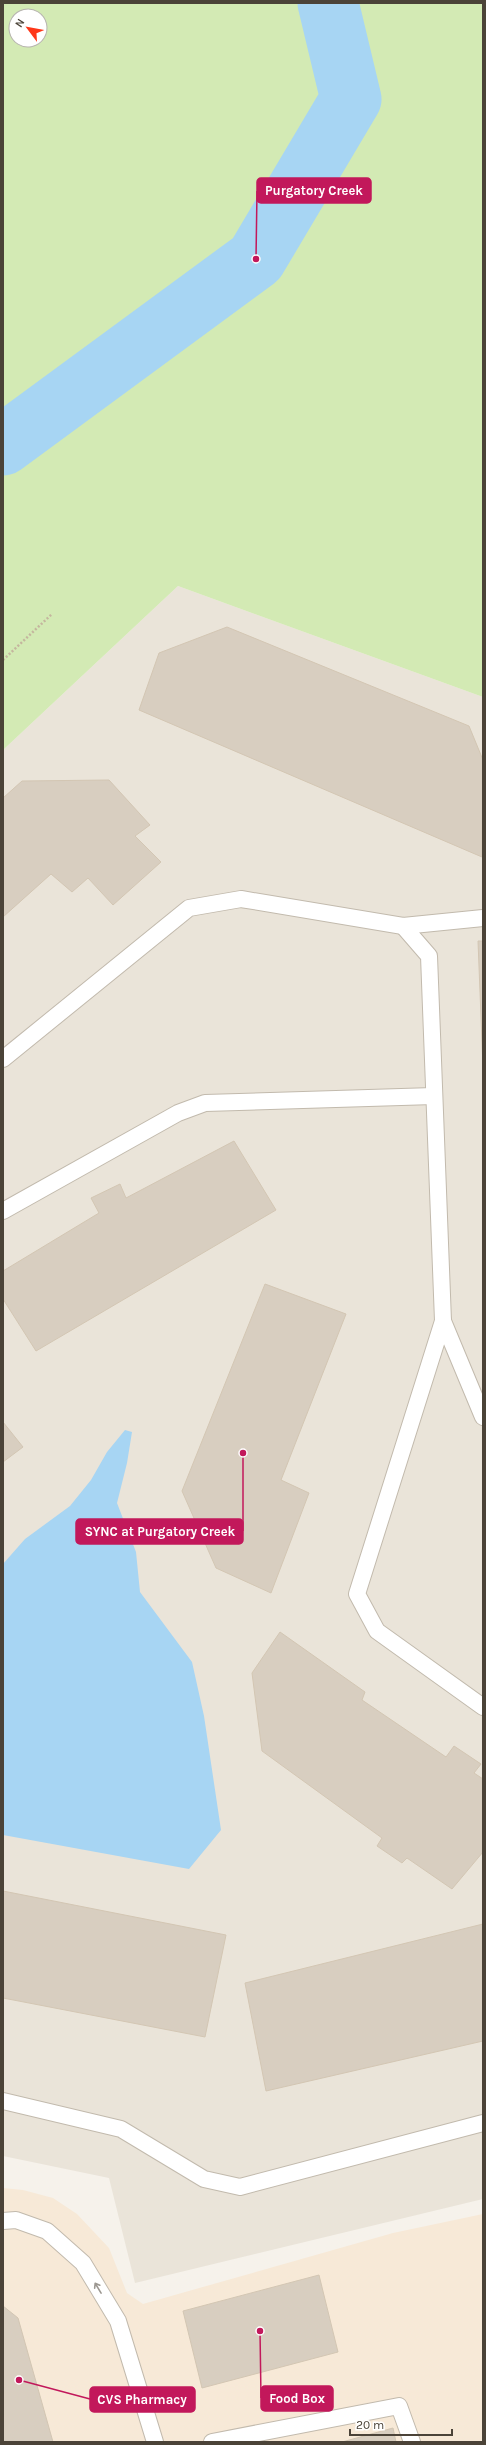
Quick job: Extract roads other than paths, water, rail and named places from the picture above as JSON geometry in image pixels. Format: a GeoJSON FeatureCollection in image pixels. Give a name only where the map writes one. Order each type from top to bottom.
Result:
{"type":"FeatureCollection","features":[{"type":"Feature","properties":{"kind":"lane"},"geometry":{"type":"LineString","coordinates":[[3,1059],[189,908],[241,899],[403,926],[483,918]]}},
{"type":"Feature","properties":{"kind":"lane"},"geometry":{"type":"LineString","coordinates":[[403,926],[429,956],[443,1321],[357,1594],[377,1631],[483,1707]]}},
{"type":"Feature","properties":{"kind":"lane"},"geometry":{"type":"LineString","coordinates":[[3,1211],[178,1113],[205,1103],[434,1096]]}},
{"type":"Feature","properties":{"kind":"lane"},"geometry":{"type":"LineString","coordinates":[[443,1321],[483,1417]]}},
{"type":"Feature","properties":{"kind":"lane"},"geometry":{"type":"LineString","coordinates":[[3,2101],[121,2129],[204,2179],[240,2186],[483,2123]]}},
{"type":"Feature","properties":{"kind":"lane"},"geometry":{"type":"LineString","coordinates":[[3,2221],[16,2220],[47,2231],[83,2263],[118,2321],[155,2442]]}},
{"type":"Feature","properties":{"kind":"lane"},"geometry":{"type":"LineString","coordinates":[[212,2442],[399,2406],[412,2442]]}},
{"type":"Feature","properties":{"kind":"water"},"geometry":{"type":"Polygon","coordinates":[[[125,1430],[132,1432],[127,1463],[117,1503],[136,1552],[140,1592],[192,1662],[204,1716],[221,1830],[189,1869],[3,1835],[3,1564],[25,1539],[70,1506],[91,1480],[107,1452],[125,1430]]]}},
{"type":"Feature","properties":{"kind":"waterway"},"geometry":{"type":"LineString","coordinates":[[3,445],[256,259],[351,99],[328,3]]}},
{"type":"Feature","properties":{"kind":"place","name":"Purgatory Creek"},"geometry":{"type":"Point","coordinates":[256,259]}},
{"type":"Feature","properties":{"kind":"place","name":"SYNC at Purgatory Creek"},"geometry":{"type":"Point","coordinates":[243,1453]}},
{"type":"Feature","properties":{"kind":"place","name":"Food Box"},"geometry":{"type":"Point","coordinates":[260,2331]}},
{"type":"Feature","properties":{"kind":"place","name":"CVS Pharmacy"},"geometry":{"type":"Point","coordinates":[19,2380]}}]}
